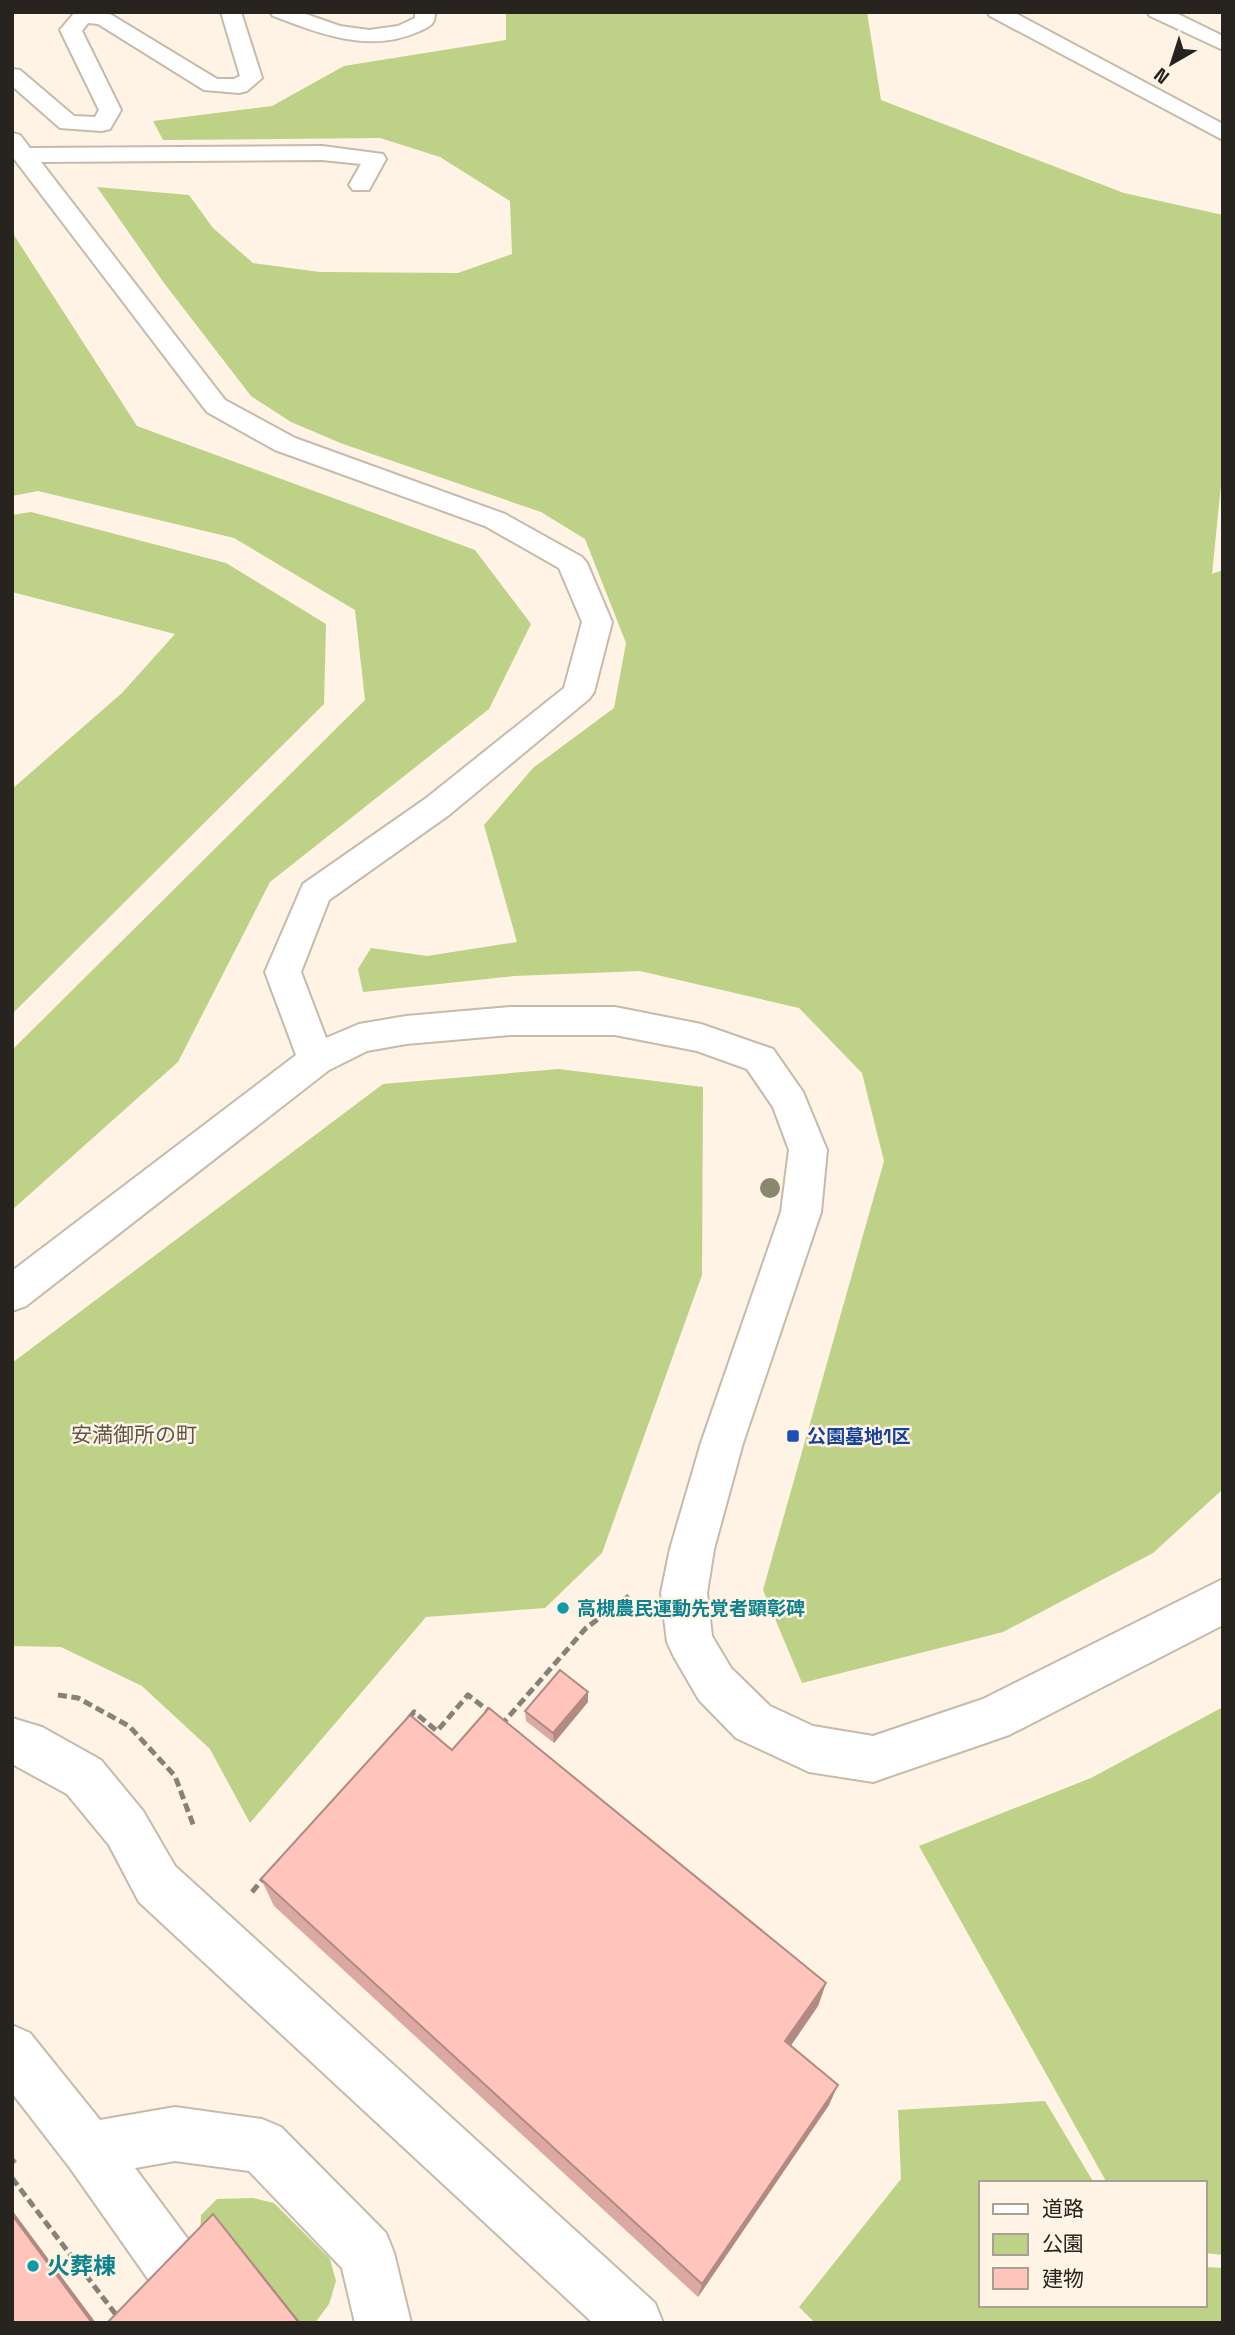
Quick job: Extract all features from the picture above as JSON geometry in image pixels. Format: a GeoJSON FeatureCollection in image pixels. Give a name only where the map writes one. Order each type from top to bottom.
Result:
{"type":"FeatureCollection","features":[{"type":"Feature","properties":{"kind":"main road"},"geometry":{"type":"LineString","coordinates":[[12,75],[68,123],[102,124],[110,110],[71,30],[83,16],[103,18],[212,85],[239,86],[251,78],[231,12]]}},
{"type":"Feature","properties":{"kind":"main road"},"geometry":{"type":"LineString","coordinates":[[280,12],[345,35],[377,39],[405,33],[425,22],[425,12]]}},
{"type":"Feature","properties":{"kind":"main road"},"geometry":{"type":"LineString","coordinates":[[1157,12],[1223,44]]}},
{"type":"Feature","properties":{"kind":"main road"},"geometry":{"type":"LineString","coordinates":[[1002,13],[1223,133]]}},
{"type":"Feature","properties":{"kind":"main road"},"geometry":{"type":"LineString","coordinates":[[16,146],[322,153],[375,159],[361,185]]}},
{"type":"Feature","properties":{"kind":"main road"},"geometry":{"type":"LineString","coordinates":[[16,146],[216,406],[285,443],[495,520],[561,557],[572,564],[597,622],[578,692],[437,807],[315,893],[283,972],[316,1060]]}},
{"type":"Feature","properties":{"kind":"main road"},"geometry":{"type":"LineString","coordinates":[[12,1294],[316,1060],[359,1038],[407,1030],[510,1021],[615,1021],[701,1038],[760,1059],[790,1102],[808,1150],[801,1212],[722,1443],[692,1549],[684,1593],[690,1642],[715,1684],[753,1722],[809,1749],[873,1759],[992,1719],[1189,1621],[1223,1600]]}},
{"type":"Feature","properties":{"kind":"main road"},"geometry":{"type":"LineString","coordinates":[[12,1741],[25,1743],[84,1777],[126,1828],[157,1884],[635,2323]]}},
{"type":"Feature","properties":{"kind":"main road"},"geometry":{"type":"LineString","coordinates":[[12,2051],[89,2149],[173,2266]]}},
{"type":"Feature","properties":{"kind":"main road"},"geometry":{"type":"LineString","coordinates":[[89,2149],[176,2134],[262,2146],[366,2253],[383,2323]]}},
{"type":"Feature","properties":{"kind":"path"},"geometry":{"type":"LineString","coordinates":[[405,1722],[415,1712],[437,1731],[468,1695],[503,1723],[586,1628]]}},
{"type":"Feature","properties":{"kind":"path"},"geometry":{"type":"LineString","coordinates":[[247,1897],[272,1869]]}},
{"type":"Feature","properties":{"kind":"path"},"geometry":{"type":"LineString","coordinates":[[12,2178],[120,2320]]}},
{"type":"Feature","properties":{"kind":"green space"},"geometry":{"type":"Polygon","coordinates":[[[506,12],[867,12],[881,100],[1124,193],[1223,215],[1223,465],[1212,574],[1223,570],[1223,1489],[1153,1553],[1003,1632],[802,1683],[763,1590],[884,1161],[862,1073],[799,1008],[640,971],[514,976],[363,992],[358,969],[371,948],[427,956],[517,942],[484,825],[533,768],[614,708],[626,643],[585,539],[541,512],[343,444],[291,422],[251,396],[164,283],[97,187],[189,195],[213,228],[253,263],[320,272],[458,273],[512,254],[510,201],[440,157],[380,138],[163,140],[153,121],[272,106],[344,66],[506,40],[506,12]]]}},
{"type":"Feature","properties":{"kind":"green space"},"geometry":{"type":"Polygon","coordinates":[[[12,232],[137,426],[475,550],[531,624],[489,709],[270,882],[178,1062],[12,1210],[12,1050],[365,700],[355,610],[234,538],[38,491],[12,496],[12,232]]]}},
{"type":"Feature","properties":{"kind":"green space"},"geometry":{"type":"Polygon","coordinates":[[[31,512],[226,563],[326,624],[324,704],[12,1014],[12,789],[122,693],[175,634],[12,592],[12,515],[31,512]]]}},
{"type":"Feature","properties":{"kind":"green space"},"geometry":{"type":"Polygon","coordinates":[[[559,1069],[703,1087],[702,1275],[602,1553],[545,1608],[426,1617],[250,1823],[210,1749],[142,1686],[61,1647],[12,1646],[12,1363],[383,1084],[559,1069]]]}},
{"type":"Feature","properties":{"kind":"green space"},"geometry":{"type":"Polygon","coordinates":[[[1223,1707],[1223,2255],[1207,2253],[1207,2181],[1106,2181],[919,1846],[1091,1778],[1223,1707]]]}},
{"type":"Feature","properties":{"kind":"green space"},"geometry":{"type":"Polygon","coordinates":[[[1045,2101],[1093,2181],[979,2181],[979,2307],[1207,2307],[1207,2267],[1223,2268],[1223,2323],[815,2323],[799,2307],[901,2179],[898,2110],[1045,2101]]]}},
{"type":"Feature","properties":{"kind":"green space"},"geometry":{"type":"Polygon","coordinates":[[[253,2198],[274,2203],[330,2259],[336,2281],[329,2304],[315,2323],[301,2323],[200,2236],[201,2215],[217,2199],[253,2198]]]}},
{"type":"Feature","properties":{"kind":"building"},"geometry":{"type":"Polygon","coordinates":[[[560,1670],[588,1692],[553,1733],[525,1711],[560,1670]]]}},
{"type":"Feature","properties":{"kind":"building"},"geometry":{"type":"Polygon","coordinates":[[[489,1708],[826,1983],[785,2041],[838,2085],[702,2284],[261,1879],[410,1715],[452,1750],[489,1708]]]}},
{"type":"Feature","properties":{"kind":"building"},"geometry":{"type":"Polygon","coordinates":[[[213,2214],[299,2323],[107,2323],[213,2214]]]}},
{"type":"Feature","properties":{"kind":"building","name":"火葬棟"},"geometry":{"type":"Polygon","coordinates":[[[12,2215],[92,2323],[12,2323],[12,2215]]]}},
{"type":"Feature","properties":{"kind":"place","name":"公園墓地1区"},"geometry":{"type":"Point","coordinates":[793,1436]}},
{"type":"Feature","properties":{"kind":"place","name":"高槻農民運動先覚者顕彰碑"},"geometry":{"type":"Point","coordinates":[563,1608]}},
{"type":"Feature","properties":{"kind":"place","name":"火葬棟"},"geometry":{"type":"Point","coordinates":[33,2266]}},
{"type":"Feature","properties":{"kind":"district","name":"安満御所の町"},"geometry":{"type":"Point","coordinates":[134,1435]}}]}
